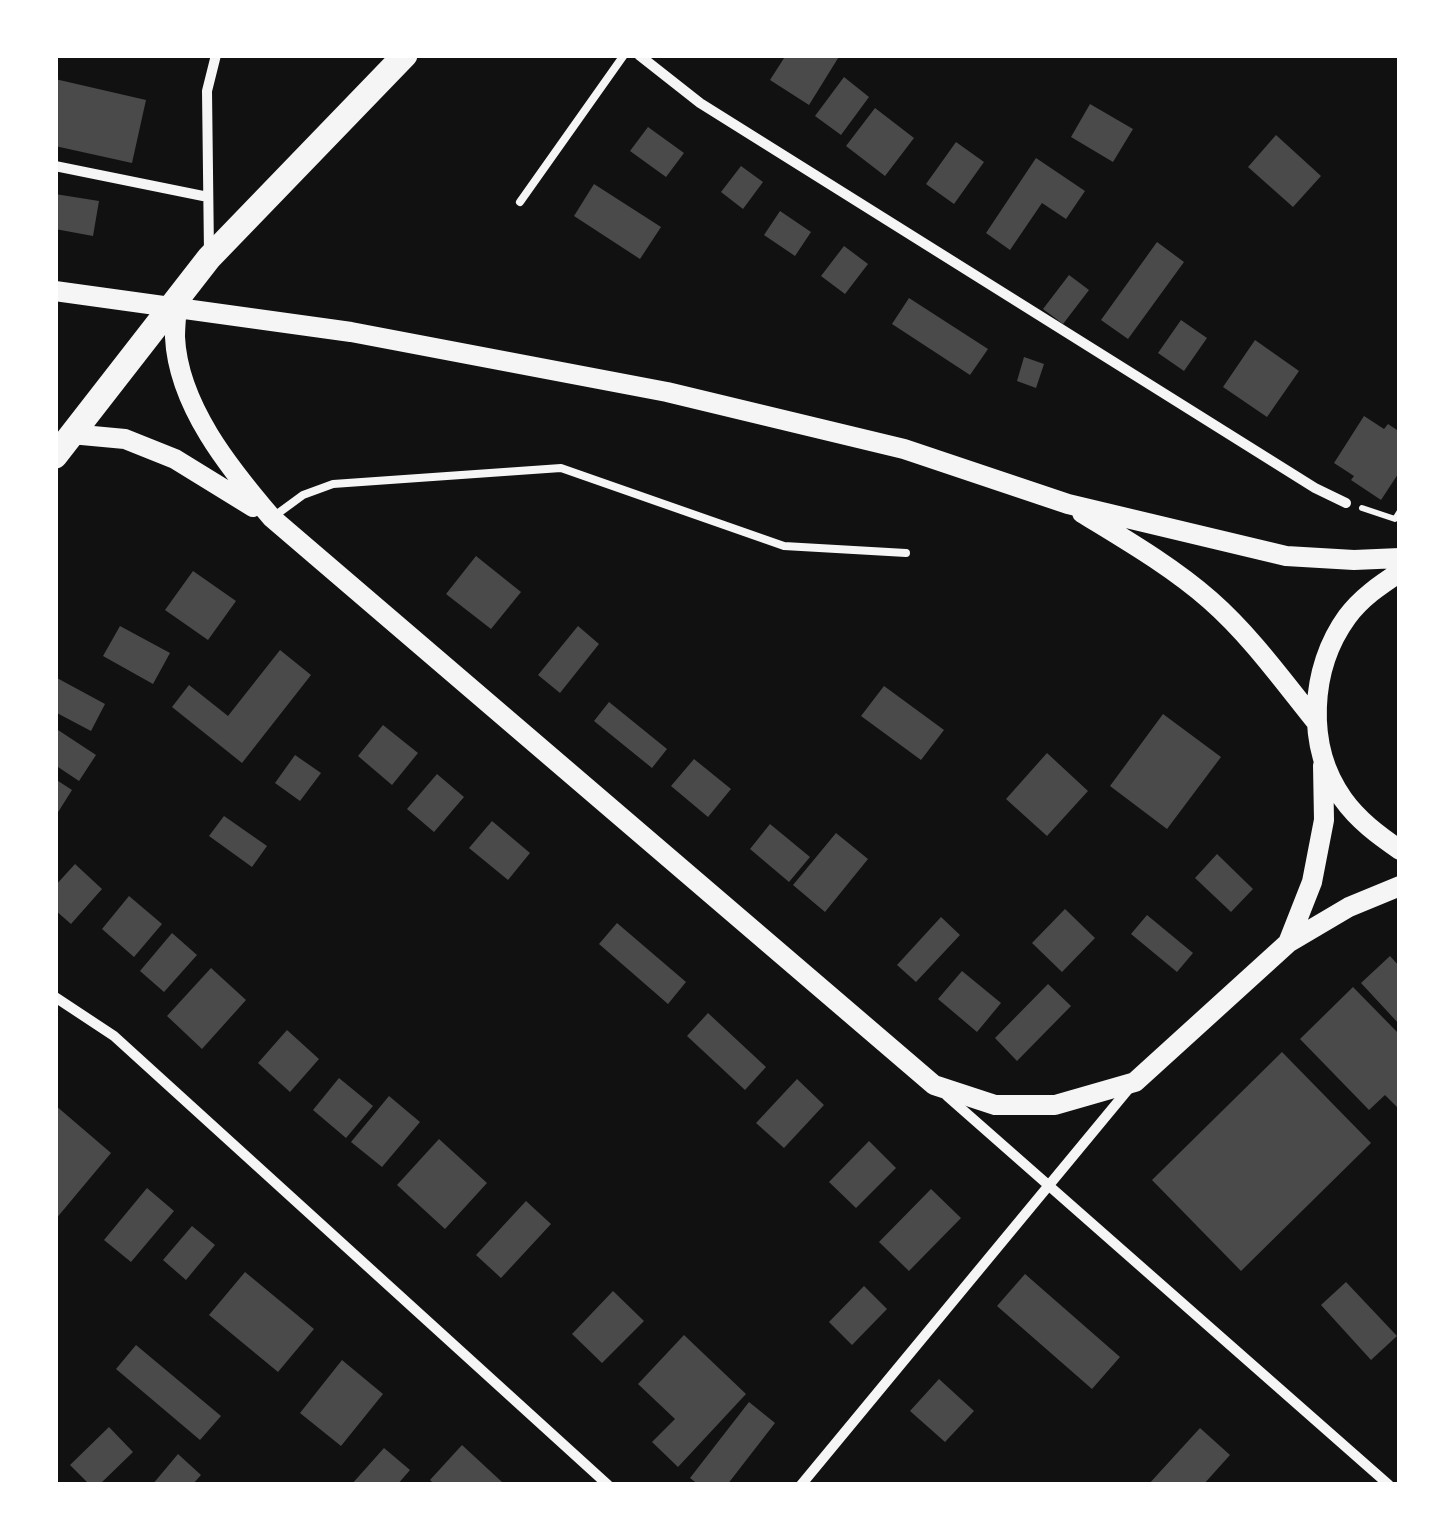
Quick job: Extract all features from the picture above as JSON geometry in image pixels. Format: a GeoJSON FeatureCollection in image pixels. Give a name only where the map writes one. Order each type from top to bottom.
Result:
{"type":"FeatureCollection","features":[{"type":"Feature","properties":{"kind":"main road"},"geometry":{"type":"LineString","coordinates":[[55,456],[209,258],[405,55]]}},
{"type":"Feature","properties":{"kind":"main road"},"geometry":{"type":"LineString","coordinates":[[55,290],[351,332],[667,392],[904,449],[1068,504],[1286,556],[1400,558]]}},
{"type":"Feature","properties":{"kind":"main road"},"geometry":{"type":"LineString","coordinates":[[178,298],[178,357],[202,423],[228,467],[272,518],[934,1084],[995,1105],[1055,1105],[1135,1082],[1288,943],[1348,907],[1400,886]]}},
{"type":"Feature","properties":{"kind":"main road"},"geometry":{"type":"LineString","coordinates":[[71,434],[126,439],[176,459],[272,518]]}},
{"type":"Feature","properties":{"kind":"main road"},"geometry":{"type":"LineString","coordinates":[[1068,504],[1168,566],[1212,602],[1252,643],[1316,723]]}},
{"type":"Feature","properties":{"kind":"main road"},"geometry":{"type":"LineString","coordinates":[[1400,572],[1374,589],[1348,616],[1329,648],[1318,686],[1316,723],[1324,758],[1342,797],[1370,830],[1400,850]]}},
{"type":"Feature","properties":{"kind":"main road"},"geometry":{"type":"LineString","coordinates":[[1288,943],[1312,882],[1324,820],[1324,758]]}},
{"type":"Feature","properties":{"kind":"street"},"geometry":{"type":"LineString","coordinates":[[209,258],[207,91],[216,55]]}},
{"type":"Feature","properties":{"kind":"street"},"geometry":{"type":"LineString","coordinates":[[639,55],[716,113],[1316,488],[1346,503]]}},
{"type":"Feature","properties":{"kind":"street"},"geometry":{"type":"LineString","coordinates":[[55,166],[208,197]]}},
{"type":"Feature","properties":{"kind":"street"},"geometry":{"type":"LineString","coordinates":[[55,997],[114,1036],[608,1485]]}},
{"type":"Feature","properties":{"kind":"street"},"geometry":{"type":"LineString","coordinates":[[802,1485],[1135,1082]]}},
{"type":"Feature","properties":{"kind":"street"},"geometry":{"type":"LineString","coordinates":[[934,1084],[1389,1485]]}},
{"type":"Feature","properties":{"kind":"lane"},"geometry":{"type":"LineString","coordinates":[[520,202],[624,55]]}},
{"type":"Feature","properties":{"kind":"lane"},"geometry":{"type":"LineString","coordinates":[[272,518],[303,495],[333,484],[562,468],[784,546],[906,553]]}},
{"type":"Feature","properties":{"kind":"path"},"geometry":{"type":"LineString","coordinates":[[1346,503],[1394,519],[1400,511]]}},
{"type":"Feature","properties":{"kind":"building"},"geometry":{"type":"Polygon","coordinates":[[[786,55],[840,55],[809,105],[770,80],[786,55]]]}},
{"type":"Feature","properties":{"kind":"building"},"geometry":{"type":"Polygon","coordinates":[[[844,77],[869,97],[841,135],[815,116],[844,77]]]}},
{"type":"Feature","properties":{"kind":"building"},"geometry":{"type":"Polygon","coordinates":[[[55,79],[146,100],[132,163],[55,146],[55,79]]]}},
{"type":"Feature","properties":{"kind":"building"},"geometry":{"type":"Polygon","coordinates":[[[1090,104],[1133,129],[1113,162],[1071,137],[1090,104]]]}},
{"type":"Feature","properties":{"kind":"building"},"geometry":{"type":"Polygon","coordinates":[[[875,108],[914,138],[885,176],[846,146],[875,108]]]}},
{"type":"Feature","properties":{"kind":"building"},"geometry":{"type":"Polygon","coordinates":[[[648,127],[684,153],[666,177],[630,151],[648,127]]]}},
{"type":"Feature","properties":{"kind":"building"},"geometry":{"type":"Polygon","coordinates":[[[1276,135],[1321,176],[1293,207],[1248,167],[1276,135]]]}},
{"type":"Feature","properties":{"kind":"building"},"geometry":{"type":"Polygon","coordinates":[[[956,142],[984,162],[954,204],[926,184],[956,142]]]}},
{"type":"Feature","properties":{"kind":"building"},"geometry":{"type":"Polygon","coordinates":[[[1036,158],[1085,191],[1066,219],[1042,203],[1010,250],[986,233],[1036,158]]]}},
{"type":"Feature","properties":{"kind":"building"},"geometry":{"type":"Polygon","coordinates":[[[741,166],[763,182],[743,209],[721,192],[741,166]]]}},
{"type":"Feature","properties":{"kind":"building"},"geometry":{"type":"Polygon","coordinates":[[[594,184],[661,227],[640,259],[574,216],[594,184]]]}},
{"type":"Feature","properties":{"kind":"building"},"geometry":{"type":"Polygon","coordinates":[[[55,194],[99,201],[93,236],[55,229],[55,194]]]}},
{"type":"Feature","properties":{"kind":"building"},"geometry":{"type":"Polygon","coordinates":[[[780,211],[811,232],[795,256],[764,235],[780,211]]]}},
{"type":"Feature","properties":{"kind":"building"},"geometry":{"type":"Polygon","coordinates":[[[1157,242],[1184,262],[1128,339],[1101,320],[1157,242]]]}},
{"type":"Feature","properties":{"kind":"building"},"geometry":{"type":"Polygon","coordinates":[[[844,246],[868,264],[845,294],[821,276],[844,246]]]}},
{"type":"Feature","properties":{"kind":"building"},"geometry":{"type":"Polygon","coordinates":[[[1069,275],[1089,290],[1063,324],[1043,309],[1069,275]]]}},
{"type":"Feature","properties":{"kind":"building"},"geometry":{"type":"Polygon","coordinates":[[[909,298],[988,349],[970,375],[892,324],[909,298]]]}},
{"type":"Feature","properties":{"kind":"building"},"geometry":{"type":"Polygon","coordinates":[[[1181,320],[1207,338],[1184,371],[1158,353],[1181,320]]]}},
{"type":"Feature","properties":{"kind":"building"},"geometry":{"type":"Polygon","coordinates":[[[1255,340],[1299,371],[1267,417],[1223,387],[1255,340]]]}},
{"type":"Feature","properties":{"kind":"building"},"geometry":{"type":"Polygon","coordinates":[[[1024,357],[1044,364],[1036,388],[1017,381],[1024,357]]]}},
{"type":"Feature","properties":{"kind":"building"},"geometry":{"type":"Polygon","coordinates":[[[1364,416],[1384,429],[1388,424],[1400,432],[1400,471],[1381,500],[1334,463],[1364,416]]]}},
{"type":"Feature","properties":{"kind":"building"},"geometry":{"type":"Polygon","coordinates":[[[476,556],[521,592],[491,629],[446,594],[476,556]]]}},
{"type":"Feature","properties":{"kind":"building"},"geometry":{"type":"Polygon","coordinates":[[[193,571],[236,601],[208,640],[165,610],[193,571]]]}},
{"type":"Feature","properties":{"kind":"building"},"geometry":{"type":"Polygon","coordinates":[[[120,626],[170,653],[153,684],[103,656],[120,626]]]}},
{"type":"Feature","properties":{"kind":"building"},"geometry":{"type":"Polygon","coordinates":[[[578,626],[599,644],[560,693],[538,675],[578,626]]]}},
{"type":"Feature","properties":{"kind":"building"},"geometry":{"type":"Polygon","coordinates":[[[280,650],[311,675],[242,763],[172,707],[189,685],[228,716],[280,650]]]}},
{"type":"Feature","properties":{"kind":"building"},"geometry":{"type":"Polygon","coordinates":[[[57,678],[105,704],[91,731],[55,712],[57,678]]]}},
{"type":"Feature","properties":{"kind":"building"},"geometry":{"type":"Polygon","coordinates":[[[884,686],[944,730],[921,760],[861,716],[884,686]]]}},
{"type":"Feature","properties":{"kind":"building"},"geometry":{"type":"Polygon","coordinates":[[[609,702],[667,749],[652,768],[594,721],[609,702]]]}},
{"type":"Feature","properties":{"kind":"building"},"geometry":{"type":"Polygon","coordinates":[[[1163,714],[1221,757],[1167,829],[1110,786],[1163,714]]]}},
{"type":"Feature","properties":{"kind":"building"},"geometry":{"type":"Polygon","coordinates":[[[383,725],[418,753],[392,785],[358,756],[383,725]]]}},
{"type":"Feature","properties":{"kind":"building"},"geometry":{"type":"Polygon","coordinates":[[[55,728],[96,755],[79,781],[55,765],[55,728]]]}},
{"type":"Feature","properties":{"kind":"building"},"geometry":{"type":"Polygon","coordinates":[[[1047,753],[1088,791],[1047,836],[1006,799],[1047,753]]]}},
{"type":"Feature","properties":{"kind":"building"},"geometry":{"type":"Polygon","coordinates":[[[295,755],[321,773],[300,801],[275,783],[295,755]]]}},
{"type":"Feature","properties":{"kind":"building"},"geometry":{"type":"Polygon","coordinates":[[[694,759],[731,789],[708,817],[671,786],[694,759]]]}},
{"type":"Feature","properties":{"kind":"building"},"geometry":{"type":"Polygon","coordinates":[[[437,774],[464,797],[434,832],[407,809],[437,774]]]}},
{"type":"Feature","properties":{"kind":"building"},"geometry":{"type":"Polygon","coordinates":[[[55,779],[72,790],[55,817],[55,779]]]}},
{"type":"Feature","properties":{"kind":"building"},"geometry":{"type":"Polygon","coordinates":[[[224,816],[267,846],[252,867],[209,836],[224,816]]]}},
{"type":"Feature","properties":{"kind":"building"},"geometry":{"type":"Polygon","coordinates":[[[492,821],[530,853],[508,880],[469,848],[492,821]]]}},
{"type":"Feature","properties":{"kind":"building"},"geometry":{"type":"Polygon","coordinates":[[[770,824],[810,857],[789,882],[750,849],[770,824]]]}},
{"type":"Feature","properties":{"kind":"building"},"geometry":{"type":"Polygon","coordinates":[[[836,833],[868,859],[825,912],[793,885],[836,833]]]}},
{"type":"Feature","properties":{"kind":"building"},"geometry":{"type":"Polygon","coordinates":[[[1217,854],[1253,889],[1231,912],[1195,878],[1217,854]]]}},
{"type":"Feature","properties":{"kind":"building"},"geometry":{"type":"Polygon","coordinates":[[[75,864],[102,889],[71,924],[55,910],[55,886],[75,864]]]}},
{"type":"Feature","properties":{"kind":"building"},"geometry":{"type":"Polygon","coordinates":[[[129,896],[162,924],[134,957],[102,929],[129,896]]]}},
{"type":"Feature","properties":{"kind":"building"},"geometry":{"type":"Polygon","coordinates":[[[1065,909],[1095,938],[1062,972],[1032,943],[1065,909]]]}},
{"type":"Feature","properties":{"kind":"building"},"geometry":{"type":"Polygon","coordinates":[[[1147,915],[1193,953],[1177,972],[1131,934],[1147,915]]]}},
{"type":"Feature","properties":{"kind":"building"},"geometry":{"type":"Polygon","coordinates":[[[941,917],[960,935],[916,982],[897,965],[941,917]]]}},
{"type":"Feature","properties":{"kind":"building"},"geometry":{"type":"Polygon","coordinates":[[[617,923],[686,982],[668,1004],[599,944],[617,923]]]}},
{"type":"Feature","properties":{"kind":"building"},"geometry":{"type":"Polygon","coordinates":[[[172,933],[197,955],[164,992],[140,971],[172,933]]]}},
{"type":"Feature","properties":{"kind":"building"},"geometry":{"type":"Polygon","coordinates":[[[1390,956],[1400,967],[1400,1025],[1361,983],[1390,956]]]}},
{"type":"Feature","properties":{"kind":"building"},"geometry":{"type":"Polygon","coordinates":[[[211,968],[246,1000],[202,1049],[167,1016],[211,968]]]}},
{"type":"Feature","properties":{"kind":"building"},"geometry":{"type":"Polygon","coordinates":[[[962,971],[1001,1003],[977,1032],[938,999],[962,971]]]}},
{"type":"Feature","properties":{"kind":"building"},"geometry":{"type":"Polygon","coordinates":[[[1048,984],[1071,1006],[1017,1061],[995,1038],[1048,984]]]}},
{"type":"Feature","properties":{"kind":"building"},"geometry":{"type":"Polygon","coordinates":[[[1353,987],[1400,1035],[1400,1110],[1385,1095],[1369,1110],[1300,1039],[1353,987]]]}},
{"type":"Feature","properties":{"kind":"building"},"geometry":{"type":"Polygon","coordinates":[[[708,1013],[766,1067],[745,1090],[687,1036],[708,1013]]]}},
{"type":"Feature","properties":{"kind":"building"},"geometry":{"type":"Polygon","coordinates":[[[287,1030],[319,1059],[290,1092],[258,1063],[287,1030]]]}},
{"type":"Feature","properties":{"kind":"building"},"geometry":{"type":"Polygon","coordinates":[[[1282,1052],[1371,1143],[1241,1271],[1152,1180],[1282,1052]]]}},
{"type":"Feature","properties":{"kind":"building"},"geometry":{"type":"Polygon","coordinates":[[[339,1078],[373,1106],[346,1138],[313,1110],[339,1078]]]}},
{"type":"Feature","properties":{"kind":"building"},"geometry":{"type":"Polygon","coordinates":[[[797,1079],[824,1105],[784,1148],[756,1123],[797,1079]]]}},
{"type":"Feature","properties":{"kind":"building"},"geometry":{"type":"Polygon","coordinates":[[[389,1096],[420,1122],[382,1167],[351,1142],[389,1096]]]}},
{"type":"Feature","properties":{"kind":"building"},"geometry":{"type":"Polygon","coordinates":[[[55,1105],[111,1153],[55,1220],[55,1105]]]}},
{"type":"Feature","properties":{"kind":"building"},"geometry":{"type":"Polygon","coordinates":[[[439,1139],[487,1183],[445,1229],[397,1185],[439,1139]]]}},
{"type":"Feature","properties":{"kind":"building"},"geometry":{"type":"Polygon","coordinates":[[[869,1141],[896,1168],[856,1208],[829,1182],[869,1141]]]}},
{"type":"Feature","properties":{"kind":"building"},"geometry":{"type":"Polygon","coordinates":[[[147,1188],[174,1211],[131,1262],[104,1240],[147,1188]]]}},
{"type":"Feature","properties":{"kind":"building"},"geometry":{"type":"Polygon","coordinates":[[[931,1189],[961,1218],[909,1271],[879,1242],[931,1189]]]}},
{"type":"Feature","properties":{"kind":"building"},"geometry":{"type":"Polygon","coordinates":[[[526,1201],[551,1224],[501,1278],[476,1255],[526,1201]]]}},
{"type":"Feature","properties":{"kind":"building"},"geometry":{"type":"Polygon","coordinates":[[[192,1226],[215,1245],[186,1280],[163,1260],[192,1226]]]}},
{"type":"Feature","properties":{"kind":"building"},"geometry":{"type":"Polygon","coordinates":[[[245,1272],[314,1329],[278,1372],[209,1315],[245,1272]]]}},
{"type":"Feature","properties":{"kind":"building"},"geometry":{"type":"Polygon","coordinates":[[[1025,1274],[1120,1357],[1092,1389],[997,1306],[1025,1274]]]}},
{"type":"Feature","properties":{"kind":"building"},"geometry":{"type":"Polygon","coordinates":[[[1346,1282],[1397,1336],[1371,1360],[1321,1305],[1346,1282]]]}},
{"type":"Feature","properties":{"kind":"building"},"geometry":{"type":"Polygon","coordinates":[[[864,1286],[887,1309],[852,1345],[829,1322],[864,1286]]]}},
{"type":"Feature","properties":{"kind":"building"},"geometry":{"type":"Polygon","coordinates":[[[613,1291],[644,1321],[602,1363],[572,1334],[613,1291]]]}},
{"type":"Feature","properties":{"kind":"building"},"geometry":{"type":"Polygon","coordinates":[[[684,1335],[746,1394],[678,1467],[652,1442],[675,1419],[638,1384],[684,1335]]]}},
{"type":"Feature","properties":{"kind":"building"},"geometry":{"type":"Polygon","coordinates":[[[136,1345],[221,1416],[200,1440],[116,1369],[136,1345]]]}},
{"type":"Feature","properties":{"kind":"building"},"geometry":{"type":"Polygon","coordinates":[[[342,1360],[383,1394],[341,1446],[300,1413],[342,1360]]]}},
{"type":"Feature","properties":{"kind":"building"},"geometry":{"type":"Polygon","coordinates":[[[939,1379],[974,1411],[945,1442],[910,1411],[939,1379]]]}},
{"type":"Feature","properties":{"kind":"building"},"geometry":{"type":"Polygon","coordinates":[[[749,1402],[775,1423],[727,1485],[699,1485],[690,1478],[749,1402]]]}},
{"type":"Feature","properties":{"kind":"building"},"geometry":{"type":"Polygon","coordinates":[[[109,1427],[133,1452],[99,1485],[90,1485],[70,1465],[109,1427]]]}},
{"type":"Feature","properties":{"kind":"building"},"geometry":{"type":"Polygon","coordinates":[[[1200,1428],[1230,1455],[1203,1485],[1148,1485],[1200,1428]]]}},
{"type":"Feature","properties":{"kind":"building"},"geometry":{"type":"Polygon","coordinates":[[[462,1445],[502,1482],[500,1485],[435,1485],[430,1480],[462,1445]]]}},
{"type":"Feature","properties":{"kind":"building"},"geometry":{"type":"Polygon","coordinates":[[[384,1448],[410,1470],[397,1485],[351,1485],[384,1448]]]}},
{"type":"Feature","properties":{"kind":"building"},"geometry":{"type":"Polygon","coordinates":[[[178,1454],[201,1475],[192,1485],[152,1485],[178,1454]]]}}]}
